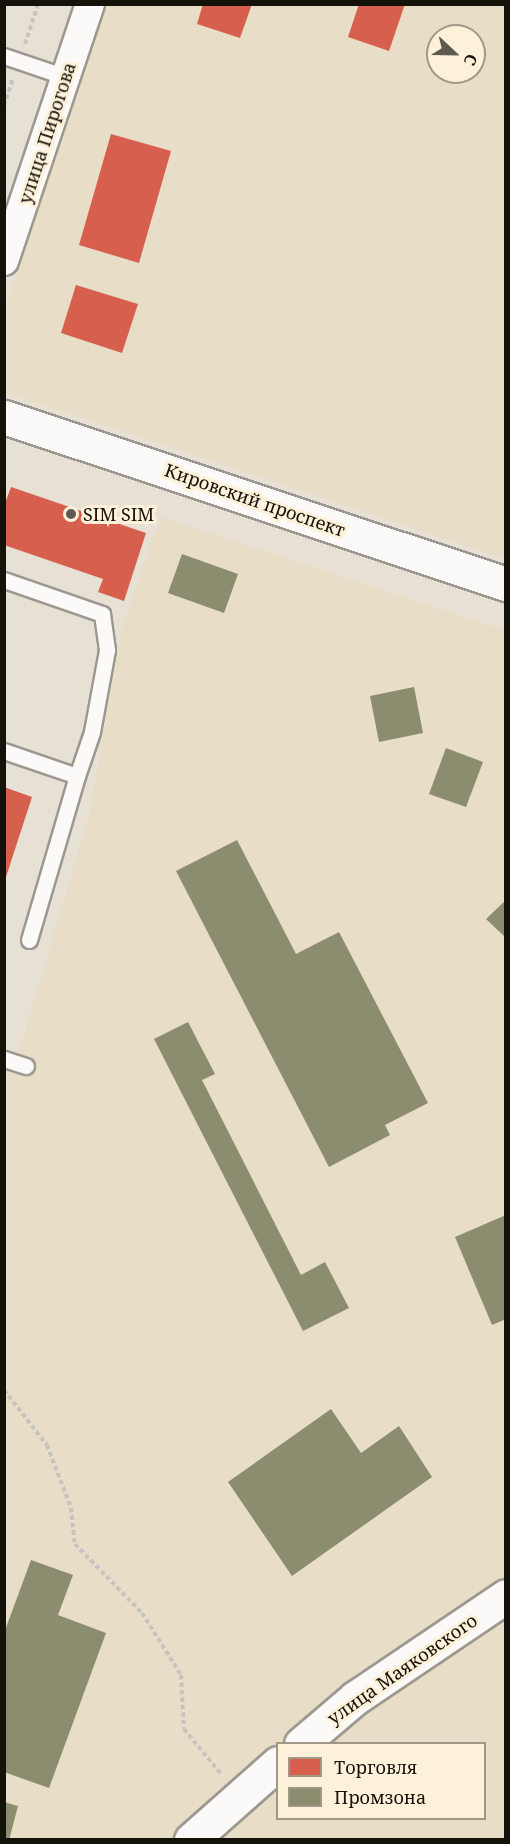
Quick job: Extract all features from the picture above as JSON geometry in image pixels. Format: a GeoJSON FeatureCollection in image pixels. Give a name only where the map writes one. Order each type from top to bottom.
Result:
{"type":"FeatureCollection","features":[{"type":"Feature","properties":{"kind":"main road","name":"Кировский проспект"},"geometry":{"type":"LineString","coordinates":[[4,417],[506,584]]}},
{"type":"Feature","properties":{"kind":"main road","name":"улица Маяковского"},"geometry":{"type":"LineString","coordinates":[[302,1742],[355,1698],[506,1596]]}},
{"type":"Feature","properties":{"kind":"main road"},"geometry":{"type":"LineString","coordinates":[[191,1839],[276,1765]]}},
{"type":"Feature","properties":{"kind":"street","name":"улица Пирогова"},"geometry":{"type":"LineString","coordinates":[[4,261],[90,4]]}},
{"type":"Feature","properties":{"kind":"lane"},"geometry":{"type":"LineString","coordinates":[[4,56],[66,77]]}},
{"type":"Feature","properties":{"kind":"lane"},"geometry":{"type":"LineString","coordinates":[[4,580],[102,614],[107,650],[92,732],[28,940]]}},
{"type":"Feature","properties":{"kind":"lane"},"geometry":{"type":"LineString","coordinates":[[4,751],[77,776]]}},
{"type":"Feature","properties":{"kind":"lane"},"geometry":{"type":"LineString","coordinates":[[4,1059],[26,1066]]}},
{"type":"Feature","properties":{"kind":"path"},"geometry":{"type":"LineString","coordinates":[[4,1390],[47,1445],[71,1508],[75,1544],[142,1613],[181,1675],[184,1730],[239,1795]]}},
{"type":"Feature","properties":{"kind":"shaded area"},"geometry":{"type":"Polygon","coordinates":[[[106,5],[505,5],[505,559],[5,393],[5,308],[106,5]]]}},
{"type":"Feature","properties":{"kind":"shaded area"},"geometry":{"type":"Polygon","coordinates":[[[161,517],[505,630],[505,1839],[5,1840],[5,1061],[21,1045],[90,811],[122,626],[161,517]]]}},
{"type":"Feature","properties":{"kind":"building: Торговля"},"geometry":{"type":"Polygon","coordinates":[[[203,4],[252,4],[240,38],[197,24],[203,4]]]}},
{"type":"Feature","properties":{"kind":"building: Торговля"},"geometry":{"type":"Polygon","coordinates":[[[359,4],[405,4],[389,51],[348,37],[359,4]]]}},
{"type":"Feature","properties":{"kind":"building: Торговля"},"geometry":{"type":"Polygon","coordinates":[[[111,134],[171,151],[139,263],[79,245],[111,134]]]}},
{"type":"Feature","properties":{"kind":"building: Торговля"},"geometry":{"type":"Polygon","coordinates":[[[76,285],[138,304],[122,353],[61,333],[76,285]]]}},
{"type":"Feature","properties":{"kind":"building: Торговля"},"geometry":{"type":"Polygon","coordinates":[[[11,487],[146,533],[124,601],[98,592],[103,579],[4,545],[4,506],[11,487]]]}},
{"type":"Feature","properties":{"kind":"building: Торговля"},"geometry":{"type":"Polygon","coordinates":[[[4,787],[32,797],[5,880],[4,880],[4,787]]]}},
{"type":"Feature","properties":{"kind":"building: Промзона"},"geometry":{"type":"Polygon","coordinates":[[[182,554],[238,574],[224,613],[168,593],[182,554]]]}},
{"type":"Feature","properties":{"kind":"building: Промзона"},"geometry":{"type":"Polygon","coordinates":[[[414,687],[423,733],[379,742],[370,696],[414,687]]]}},
{"type":"Feature","properties":{"kind":"building: Промзона"},"geometry":{"type":"Polygon","coordinates":[[[446,748],[483,762],[466,807],[429,794],[446,748]]]}},
{"type":"Feature","properties":{"kind":"building: Промзона"},"geometry":{"type":"Polygon","coordinates":[[[237,840],[296,954],[339,932],[428,1103],[385,1125],[390,1135],[329,1167],[176,871],[237,840]]]}},
{"type":"Feature","properties":{"kind":"building: Промзона"},"geometry":{"type":"Polygon","coordinates":[[[506,900],[506,938],[486,919],[506,900]]]}},
{"type":"Feature","properties":{"kind":"building: Промзона"},"geometry":{"type":"Polygon","coordinates":[[[188,1022],[215,1074],[202,1080],[301,1275],[325,1262],[349,1308],[303,1331],[154,1039],[188,1022]]]}},
{"type":"Feature","properties":{"kind":"building: Промзона"},"geometry":{"type":"Polygon","coordinates":[[[506,1215],[506,1319],[492,1325],[455,1237],[506,1215]]]}},
{"type":"Feature","properties":{"kind":"building: Промзона"},"geometry":{"type":"Polygon","coordinates":[[[331,1409],[361,1453],[399,1426],[432,1477],[292,1576],[228,1482],[331,1409]]]}},
{"type":"Feature","properties":{"kind":"building: Промзона"},"geometry":{"type":"Polygon","coordinates":[[[31,1560],[73,1575],[58,1615],[106,1633],[49,1788],[4,1772],[4,1633],[31,1560]]]}},
{"type":"Feature","properties":{"kind":"building: Промзона"},"geometry":{"type":"Polygon","coordinates":[[[4,1802],[18,1806],[9,1840],[4,1840],[4,1802]]]}},
{"type":"Feature","properties":{"kind":"place","name":"SIM SIM"},"geometry":{"type":"Point","coordinates":[71,514]}}]}
